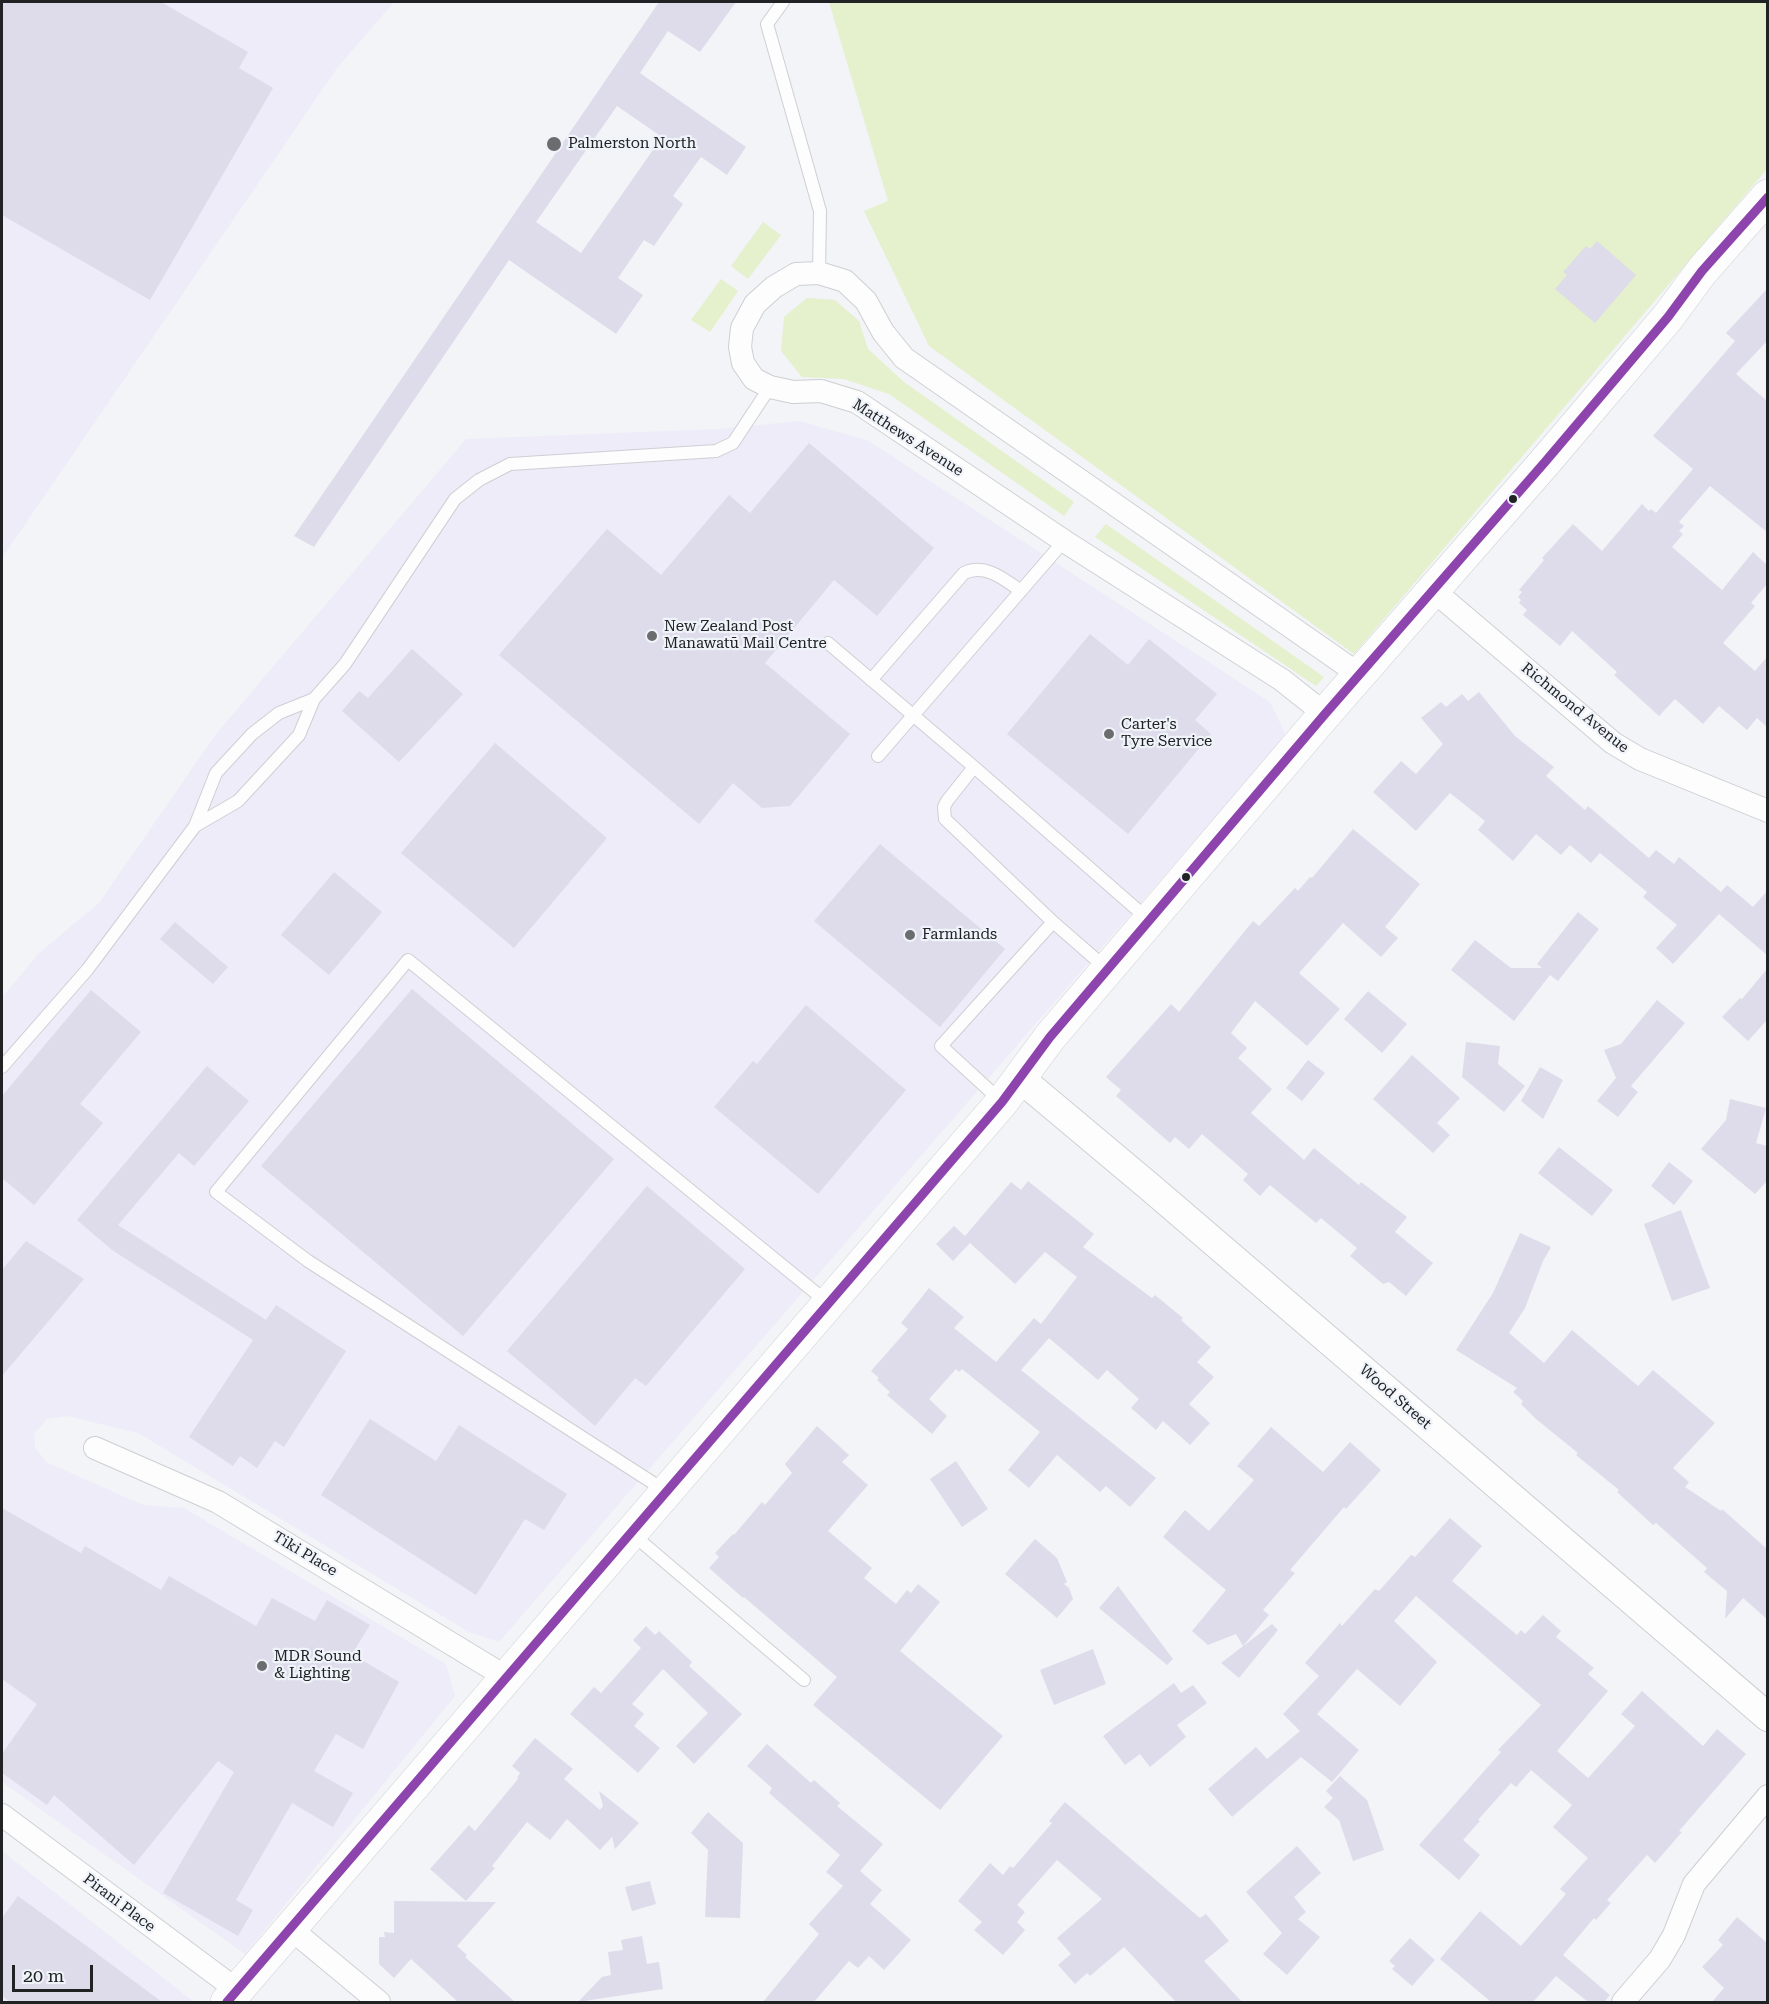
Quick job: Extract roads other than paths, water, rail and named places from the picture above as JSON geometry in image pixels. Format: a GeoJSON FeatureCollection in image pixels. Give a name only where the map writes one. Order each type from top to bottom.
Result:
{"type":"FeatureCollection","features":[{"type":"Feature","properties":{"kind":"main road"},"geometry":{"type":"LineString","coordinates":[[232,1996],[1012,1091],[1050,1038],[1150,920],[1668,317],[1699,268],[1767,196]]}},
{"type":"Feature","properties":{"kind":"street","name":"Matthews Avenue"},"geometry":{"type":"LineString","coordinates":[[1325,714],[1282,680],[1064,541],[857,402],[821,391],[793,392],[770,387],[754,379],[743,363],[740,347],[742,328],[755,304],[774,287],[796,274],[819,273],[845,281],[866,301],[884,332],[904,358],[1359,675]]}},
{"type":"Feature","properties":{"kind":"street","name":"Richmond Avenue"},"geometry":{"type":"LineString","coordinates":[[1433,590],[1613,743],[1640,759],[1767,811]]}},
{"type":"Feature","properties":{"kind":"street","name":"Wood Street"},"geometry":{"type":"LineString","coordinates":[[1012,1091],[1160,1196],[1767,1717]]}},
{"type":"Feature","properties":{"kind":"street","name":"Tiki Place"},"geometry":{"type":"LineString","coordinates":[[95,1448],[218,1502],[506,1677]]}},
{"type":"Feature","properties":{"kind":"street"},"geometry":{"type":"LineString","coordinates":[[1623,2002],[1660,1959],[1674,1935],[1694,1884],[1767,1796]]}},
{"type":"Feature","properties":{"kind":"street","name":"Pirani Place"},"geometry":{"type":"LineString","coordinates":[[2,1815],[232,1996]]}},
{"type":"Feature","properties":{"kind":"street"},"geometry":{"type":"LineString","coordinates":[[291,1929],[379,2002]]}},
{"type":"Feature","properties":{"kind":"lane"},"geometry":{"type":"LineString","coordinates":[[783,2],[767,24],[820,211],[819,273]]}},
{"type":"Feature","properties":{"kind":"lane"},"geometry":{"type":"LineString","coordinates":[[195,826],[238,801],[299,735],[314,699],[345,664],[455,499],[479,480],[510,464],[716,451],[733,443],[770,387]]}},
{"type":"Feature","properties":{"kind":"lane"},"geometry":{"type":"LineString","coordinates":[[878,756],[1064,541]]}},
{"type":"Feature","properties":{"kind":"lane"},"geometry":{"type":"LineString","coordinates":[[871,680],[964,573],[977,569],[997,574],[1021,591]]}},
{"type":"Feature","properties":{"kind":"lane"},"geometry":{"type":"LineString","coordinates":[[828,643],[974,766],[1150,920]]}},
{"type":"Feature","properties":{"kind":"lane"},"geometry":{"type":"LineString","coordinates":[[2,1067],[87,970],[195,826],[216,773],[252,734],[279,713],[314,699]]}},
{"type":"Feature","properties":{"kind":"lane"},"geometry":{"type":"LineString","coordinates":[[974,766],[944,807],[948,824],[1108,970]]}},
{"type":"Feature","properties":{"kind":"lane"},"geometry":{"type":"LineString","coordinates":[[1012,1091],[942,1046],[1053,922]]}},
{"type":"Feature","properties":{"kind":"lane"},"geometry":{"type":"LineString","coordinates":[[665,1491],[308,1261],[216,1192],[408,960],[828,1303]]}},
{"type":"Feature","properties":{"kind":"lane"},"geometry":{"type":"LineString","coordinates":[[630,1532],[804,1680]]}},
{"type":"Feature","properties":{"kind":"place","name":"Palmerston North"},"geometry":{"type":"Point","coordinates":[554,144]}},
{"type":"Feature","properties":{"kind":"place","name":"New Zealand Post Manawatū Mail Centre"},"geometry":{"type":"Point","coordinates":[652,636]}},
{"type":"Feature","properties":{"kind":"place","name":"Carter's Tyre Service"},"geometry":{"type":"Point","coordinates":[1109,734]}},
{"type":"Feature","properties":{"kind":"place","name":"Farmlands"},"geometry":{"type":"Point","coordinates":[910,935]}},
{"type":"Feature","properties":{"kind":"place","name":"MDR Sound & Lighting"},"geometry":{"type":"Point","coordinates":[262,1666]}}]}
